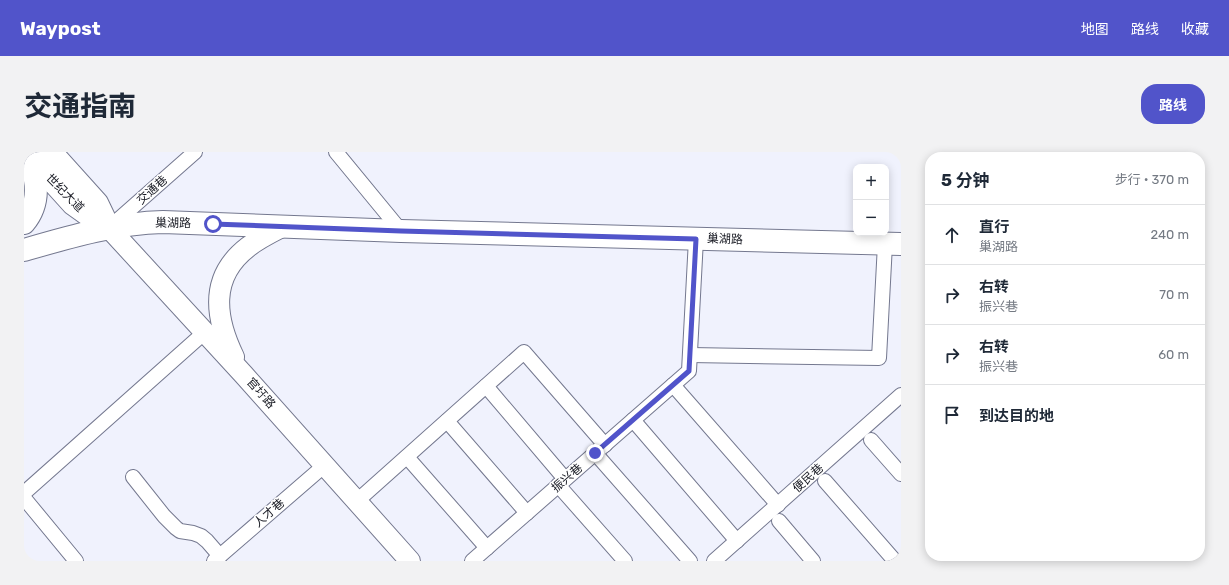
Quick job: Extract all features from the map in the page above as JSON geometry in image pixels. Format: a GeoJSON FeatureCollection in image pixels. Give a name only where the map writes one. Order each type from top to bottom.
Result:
{"type":"FeatureCollection","features":[{"type":"Feature","properties":{"kind":"main road","name":"世纪大道"},"geometry":{"type":"LineString","coordinates":[[51,152],[97,202],[109,228]]}},
{"type":"Feature","properties":{"kind":"main road","name":"世纪大道"},"geometry":{"type":"LineString","coordinates":[[25,153],[74,204],[109,228]]}},
{"type":"Feature","properties":{"kind":"main road"},"geometry":{"type":"LineString","coordinates":[[24,223],[34,205],[36,187],[34,174],[25,153]]}},
{"type":"Feature","properties":{"kind":"main road","name":"巢湖路"},"geometry":{"type":"LineString","coordinates":[[24,250],[109,228],[153,222],[401,231],[893,244]]}},
{"type":"Feature","properties":{"kind":"main road"},"geometry":{"type":"LineString","coordinates":[[244,374],[239,368],[225,335],[219,310],[219,292],[226,272],[239,255],[259,239],[282,227]]}},
{"type":"Feature","properties":{"kind":"main road","name":"官圩路"},"geometry":{"type":"LineString","coordinates":[[109,228],[244,374],[410,561]]}},
{"type":"Feature","properties":{"kind":"street","name":"交通巷"},"geometry":{"type":"LineString","coordinates":[[109,228],[195,152]]}},
{"type":"Feature","properties":{"kind":"street"},"geometry":{"type":"LineString","coordinates":[[336,152],[401,231]]}},
{"type":"Feature","properties":{"kind":"street","name":"振兴巷"},"geometry":{"type":"LineString","coordinates":[[472,561],[689,371],[696,239]]}},
{"type":"Feature","properties":{"kind":"street"},"geometry":{"type":"LineString","coordinates":[[690,355],[879,358],[893,244]]}},
{"type":"Feature","properties":{"kind":"street"},"geometry":{"type":"LineString","coordinates":[[24,493],[205,332]]}},
{"type":"Feature","properties":{"kind":"street"},"geometry":{"type":"LineString","coordinates":[[357,501],[524,352],[690,561]]}},
{"type":"Feature","properties":{"kind":"street"},"geometry":{"type":"LineString","coordinates":[[674,385],[778,505]]}},
{"type":"Feature","properties":{"kind":"street"},"geometry":{"type":"LineString","coordinates":[[486,386],[625,561]]}},
{"type":"Feature","properties":{"kind":"street","name":"便民巷"},"geometry":{"type":"LineString","coordinates":[[721,559],[737,541],[901,395]]}},
{"type":"Feature","properties":{"kind":"street"},"geometry":{"type":"LineString","coordinates":[[633,420],[737,541]]}},
{"type":"Feature","properties":{"kind":"street"},"geometry":{"type":"LineString","coordinates":[[447,421],[526,513]]}},
{"type":"Feature","properties":{"kind":"street"},"geometry":{"type":"LineString","coordinates":[[872,440],[901,474]]}},
{"type":"Feature","properties":{"kind":"street"},"geometry":{"type":"LineString","coordinates":[[407,456],[487,548]]}},
{"type":"Feature","properties":{"kind":"street","name":"人才巷"},"geometry":{"type":"LineString","coordinates":[[217,558],[325,465]]}},
{"type":"Feature","properties":{"kind":"street"},"geometry":{"type":"LineString","coordinates":[[133,477],[164,516],[176,528],[180,531],[201,536],[207,541],[217,558]]}},
{"type":"Feature","properties":{"kind":"street"},"geometry":{"type":"LineString","coordinates":[[825,481],[895,561]]}},
{"type":"Feature","properties":{"kind":"street"},"geometry":{"type":"LineString","coordinates":[[24,498],[76,561]]}},
{"type":"Feature","properties":{"kind":"street"},"geometry":{"type":"LineString","coordinates":[[779,521],[813,561]]}},
{"type":"Feature","properties":{"kind":"route"},"geometry":{"type":"LineString","coordinates":[[213,224],[696,239],[689,371],[595,453]]}}]}
